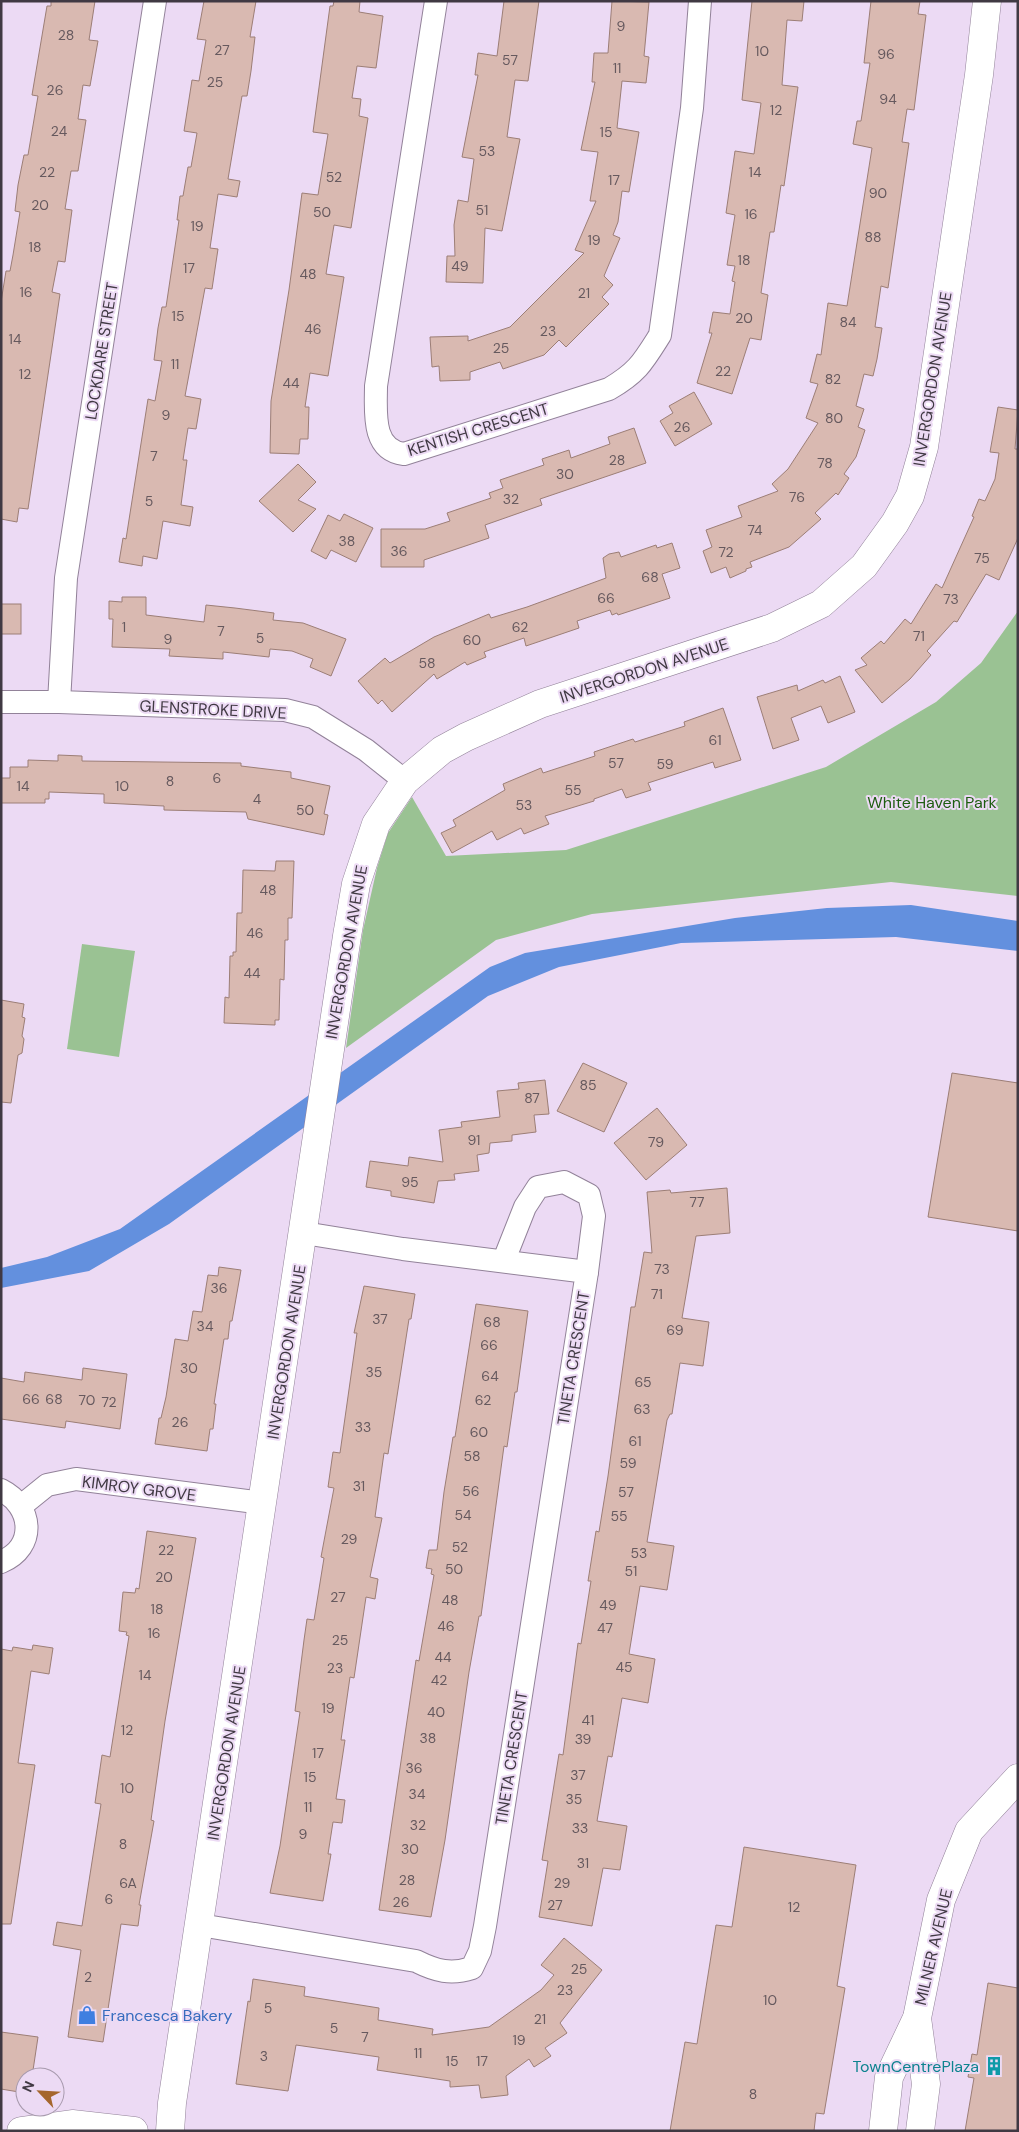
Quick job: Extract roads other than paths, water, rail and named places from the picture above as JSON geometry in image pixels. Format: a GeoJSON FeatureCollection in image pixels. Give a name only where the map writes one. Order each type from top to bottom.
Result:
{"type":"FeatureCollection","features":[{"type":"Feature","properties":{"kind":"street","name":"LOCKDARE STREET"},"geometry":{"type":"LineString","coordinates":[[59,702],[66,578],[155,1]]}},
{"type":"Feature","properties":{"kind":"street","name":"KENTISH CRESCENT"},"geometry":{"type":"LineString","coordinates":[[436,1],[376,386],[376,426],[385,444],[394,453],[404,454],[609,389],[628,378],[641,367],[660,335],[692,108],[700,1]]}},
{"type":"Feature","properties":{"kind":"street","name":"INVERGORDON AVENUE"},"geometry":{"type":"LineString","coordinates":[[170,2131],[172,2103],[304,1233],[326,1066],[352,904],[365,851],[376,824],[405,781],[442,750],[466,737],[540,704],[772,628],[821,604],[864,566],[878,550],[910,496],[924,447],[979,75],[987,1]]}},
{"type":"Feature","properties":{"kind":"street","name":"GLENSTROKE DRIVE"},"geometry":{"type":"LineString","coordinates":[[1,702],[59,702],[285,710],[313,717],[366,750],[405,781]]}},
{"type":"Feature","properties":{"kind":"street","name":"TINETA CRESCENT"},"geometry":{"type":"LineString","coordinates":[[200,1925],[416,1961],[433,1969],[446,1972],[459,1972],[472,1968],[480,1951],[587,1272],[594,1216],[590,1196],[564,1182],[538,1187],[525,1207],[504,1260]]}},
{"type":"Feature","properties":{"kind":"street","name":"TINETA CRESCENT"},"geometry":{"type":"LineString","coordinates":[[304,1233],[403,1249],[504,1260],[587,1272]]}},
{"type":"Feature","properties":{"kind":"street","name":"KIMROY GROVE"},"geometry":{"type":"LineString","coordinates":[[22,1506],[47,1485],[76,1479],[263,1503]]}},
{"type":"Feature","properties":{"kind":"street"},"geometry":{"type":"LineString","coordinates":[[1,1490],[12,1496],[22,1506],[26,1517],[27,1529],[24,1541],[18,1551],[1,1562]]}},
{"type":"Feature","properties":{"kind":"street","name":"MILNER AVENUE"},"geometry":{"type":"LineString","coordinates":[[883,2131],[890,2077],[917,2018],[941,1900],[968,1831],[1018,1778]]}},
{"type":"Feature","properties":{"kind":"street","name":"MILNER AVENUE"},"geometry":{"type":"LineString","coordinates":[[917,2018],[926,2084],[920,2131]]}},
{"type":"Feature","properties":{"kind":"street"},"geometry":{"type":"LineString","coordinates":[[21,2131],[72,2124],[134,2131]]}},
{"type":"Feature","properties":{"kind":"water"},"geometry":{"type":"Polygon","coordinates":[[[911,905],[1018,921],[1018,951],[896,937],[681,943],[559,967],[488,996],[169,1224],[89,1271],[1,1288],[1,1268],[47,1257],[120,1229],[490,967],[525,953],[735,918],[827,908],[911,905]]]}},
{"type":"Feature","properties":{"kind":"place","name":"Francesca Bakery"},"geometry":{"type":"Point","coordinates":[87,2015]}},
{"type":"Feature","properties":{"kind":"place","name":"TownCentrePlaza"},"geometry":{"type":"Point","coordinates":[994,2066]}},
{"type":"Feature","properties":{"kind":"park label","name":"White Haven Park"},"geometry":{"type":"Point","coordinates":[932,802]}}]}
